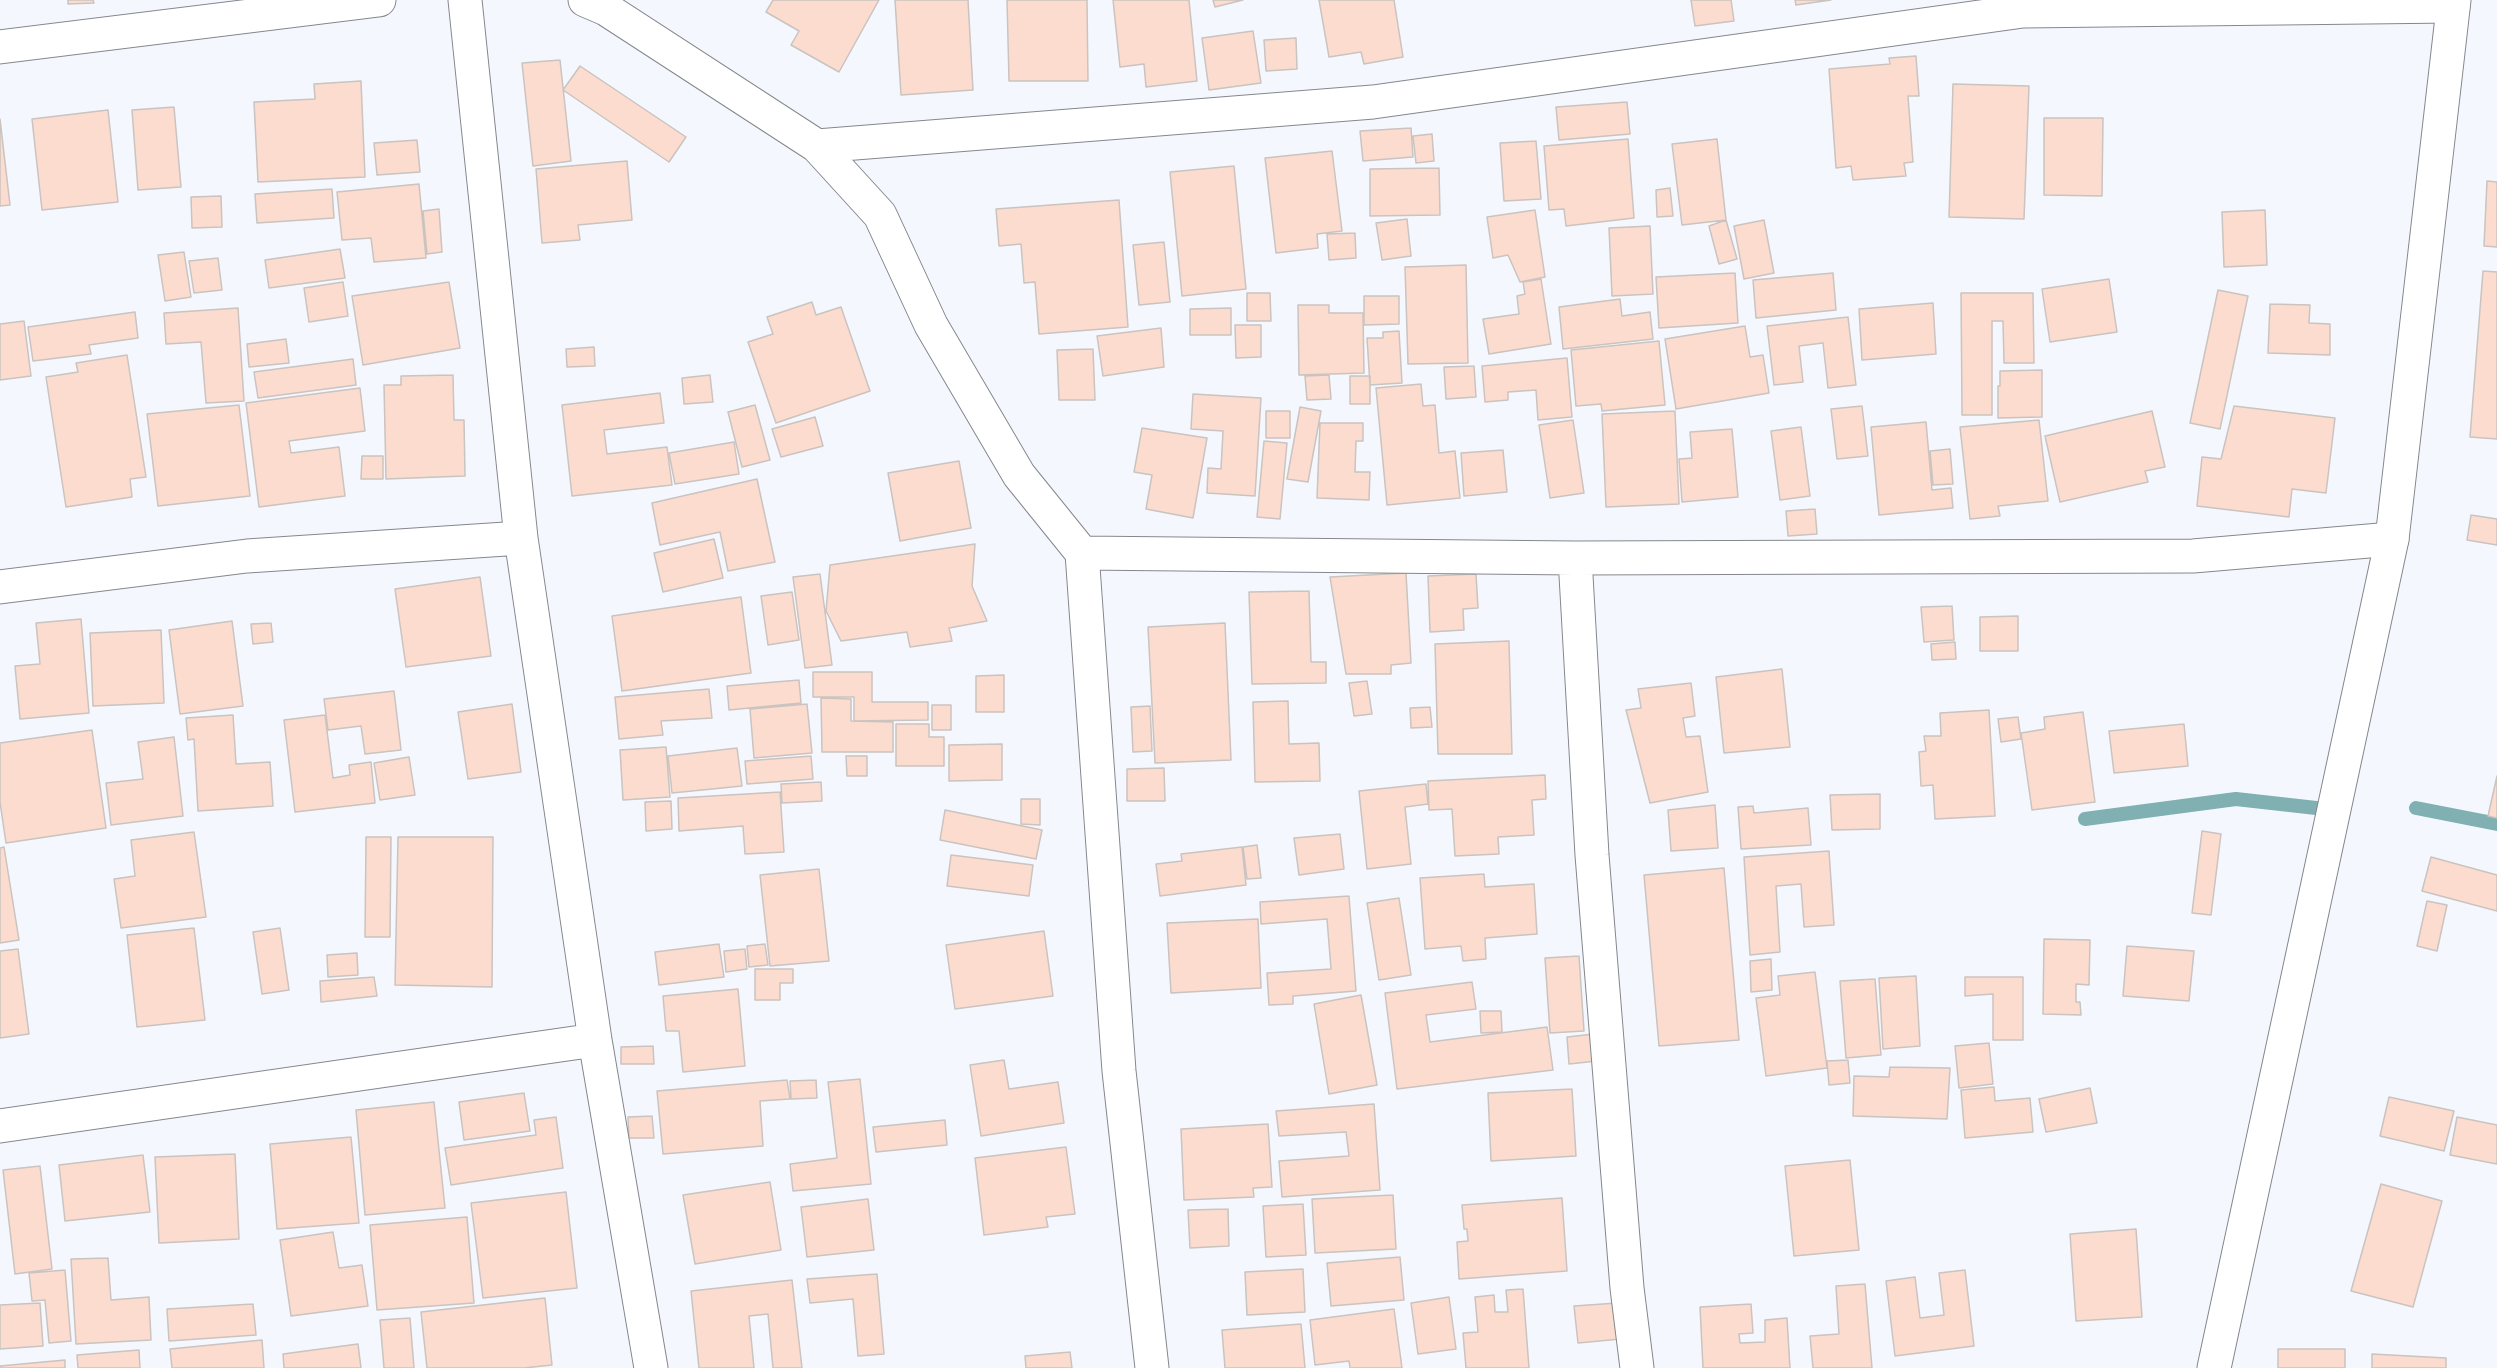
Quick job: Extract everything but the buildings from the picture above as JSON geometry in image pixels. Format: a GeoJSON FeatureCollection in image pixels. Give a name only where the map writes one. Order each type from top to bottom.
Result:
{"type":"FeatureCollection","features":[{"type":"Feature","properties":{"kind":"street"},"geometry":{"type":"LineString","coordinates":[[0,47],[379,0]]}},
{"type":"Feature","properties":{"kind":"street"},"geometry":{"type":"LineString","coordinates":[[465,0],[521,538],[595,1040],[651,1368]]}},
{"type":"Feature","properties":{"kind":"street"},"geometry":{"type":"LineString","coordinates":[[585,0],[606,9],[817,146],[880,215],[931,325],[1019,475],[1082,553],[1119,1071],[1152,1368]]}},
{"type":"Feature","properties":{"kind":"street"},"geometry":{"type":"LineString","coordinates":[[817,146],[1373,102],[2023,6],[2453,3],[2392,539],[2214,1368]]}},
{"type":"Feature","properties":{"kind":"street"},"geometry":{"type":"LineString","coordinates":[[0,587],[247,556],[521,538]]}},
{"type":"Feature","properties":{"kind":"street"},"geometry":{"type":"LineString","coordinates":[[1082,553],[1575,558],[2193,556],[2392,539]]}},
{"type":"Feature","properties":{"kind":"street"},"geometry":{"type":"LineString","coordinates":[[1575,558],[1592,855],[1627,1288],[1637,1368]]}},
{"type":"Feature","properties":{"kind":"street"},"geometry":{"type":"LineString","coordinates":[[0,1126],[595,1040]]}},
{"type":"Feature","properties":{"kind":"waterway"},"geometry":{"type":"LineString","coordinates":[[2085,819],[2236,799],[2325,809]]}},
{"type":"Feature","properties":{"kind":"waterway"},"geometry":{"type":"LineString","coordinates":[[2416,808],[2497,824]]}}]}
